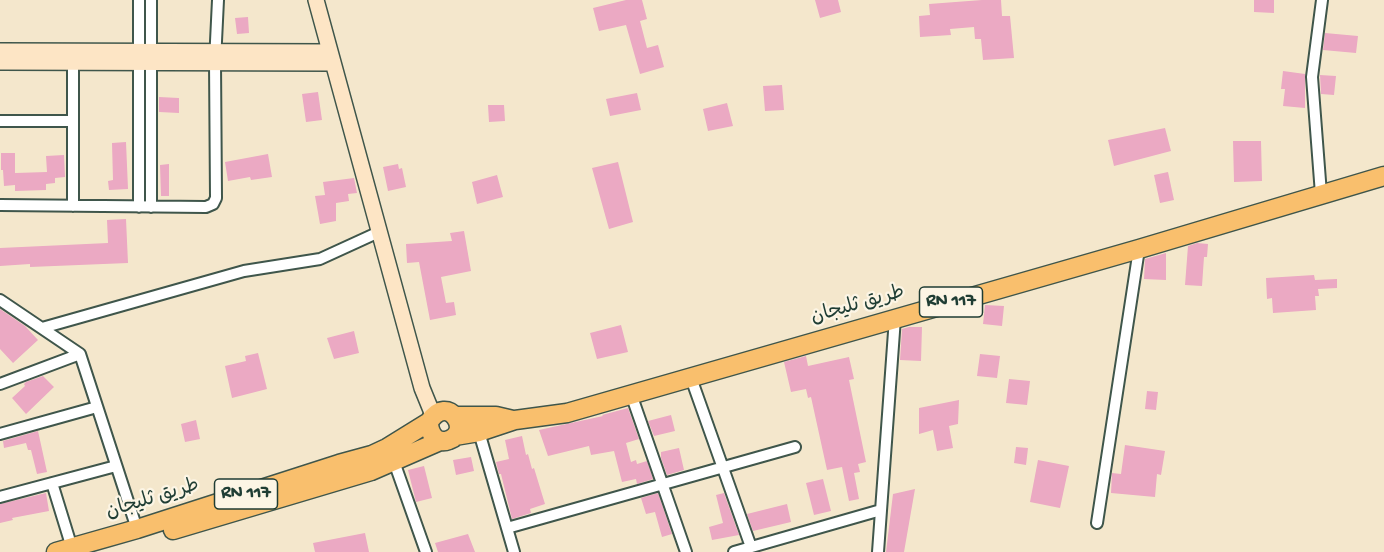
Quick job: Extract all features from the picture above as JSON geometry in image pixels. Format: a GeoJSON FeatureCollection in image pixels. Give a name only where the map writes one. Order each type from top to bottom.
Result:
{"type":"FeatureCollection","features":[{"type":"Feature","properties":{"kind":"main road","name":"طريق ثليجان"},"geometry":{"type":"LineString","coordinates":[[64,550],[339,464],[372,455],[391,454],[479,432],[515,420],[567,413],[1139,249],[1384,176]]}},
{"type":"Feature","properties":{"kind":"main road"},"geometry":{"type":"LineString","coordinates":[[441,411],[456,416],[459,430],[448,439],[433,437],[429,430],[431,418],[441,411]]}},
{"type":"Feature","properties":{"kind":"main road","name":"طريق ثليجان"},"geometry":{"type":"LineString","coordinates":[[456,416],[496,416],[515,420]]}},
{"type":"Feature","properties":{"kind":"main road","name":"طريق ثليجان"},"geometry":{"type":"LineString","coordinates":[[102,552],[371,471],[431,418]]}},
{"type":"Feature","properties":{"kind":"street"},"geometry":{"type":"LineString","coordinates":[[139,0],[145,57],[151,207]]}},
{"type":"Feature","properties":{"kind":"street"},"geometry":{"type":"LineString","coordinates":[[139,207],[145,57],[151,0]]}},
{"type":"Feature","properties":{"kind":"street"},"geometry":{"type":"LineString","coordinates":[[0,206],[206,207],[213,204],[216,198],[218,0]]}},
{"type":"Feature","properties":{"kind":"street"},"geometry":{"type":"LineString","coordinates":[[316,0],[431,418]]}},
{"type":"Feature","properties":{"kind":"street"},"geometry":{"type":"LineString","coordinates":[[1322,0],[1312,77],[1322,194]]}},
{"type":"Feature","properties":{"kind":"street"},"geometry":{"type":"LineString","coordinates":[[0,51],[145,57],[332,57]]}},
{"type":"Feature","properties":{"kind":"street"},"geometry":{"type":"LineString","coordinates":[[0,62],[73,62],[145,57]]}},
{"type":"Feature","properties":{"kind":"street"},"geometry":{"type":"LineString","coordinates":[[73,62],[73,206]]}},
{"type":"Feature","properties":{"kind":"street"},"geometry":{"type":"LineString","coordinates":[[0,121],[73,121]]}},
{"type":"Feature","properties":{"kind":"street"},"geometry":{"type":"LineString","coordinates":[[42,328],[244,271],[320,259],[378,232]]}},
{"type":"Feature","properties":{"kind":"street"},"geometry":{"type":"LineString","coordinates":[[1097,523],[1139,249]]}},
{"type":"Feature","properties":{"kind":"street"},"geometry":{"type":"LineString","coordinates":[[0,300],[80,354],[137,529]]}},
{"type":"Feature","properties":{"kind":"street"},"geometry":{"type":"LineString","coordinates":[[878,552],[895,318]]}},
{"type":"Feature","properties":{"kind":"street"},"geometry":{"type":"LineString","coordinates":[[0,384],[80,354]]}},
{"type":"Feature","properties":{"kind":"street"},"geometry":{"type":"LineString","coordinates":[[691,378],[751,547]]}},
{"type":"Feature","properties":{"kind":"street"},"geometry":{"type":"LineString","coordinates":[[632,394],[686,552]]}},
{"type":"Feature","properties":{"kind":"street"},"geometry":{"type":"LineString","coordinates":[[0,434],[97,407]]}},
{"type":"Feature","properties":{"kind":"street"},"geometry":{"type":"LineString","coordinates":[[479,432],[514,552]]}},
{"type":"Feature","properties":{"kind":"street"},"geometry":{"type":"LineString","coordinates":[[507,528],[795,447]]}},
{"type":"Feature","properties":{"kind":"street"},"geometry":{"type":"LineString","coordinates":[[391,454],[426,552]]}},
{"type":"Feature","properties":{"kind":"street"},"geometry":{"type":"LineString","coordinates":[[0,497],[116,466]]}},
{"type":"Feature","properties":{"kind":"street"},"geometry":{"type":"LineString","coordinates":[[52,483],[64,550]]}},
{"type":"Feature","properties":{"kind":"street"},"geometry":{"type":"LineString","coordinates":[[734,552],[881,510]]}},
{"type":"Feature","properties":{"kind":"building"},"geometry":{"type":"Polygon","coordinates":[[[626,0],[642,0],[647,19],[640,21],[647,48],[658,45],[664,67],[640,74],[626,25],[599,31],[593,8],[626,0]]]}},
{"type":"Feature","properties":{"kind":"building"},"geometry":{"type":"Polygon","coordinates":[[[815,0],[838,0],[841,12],[820,18],[815,0]]]}},
{"type":"Feature","properties":{"kind":"building"},"geometry":{"type":"Polygon","coordinates":[[[1001,0],[1002,16],[1010,16],[1014,58],[983,60],[981,39],[975,39],[974,27],[950,29],[951,35],[920,37],[919,16],[930,15],[929,4],[1001,0]]]}},
{"type":"Feature","properties":{"kind":"building"},"geometry":{"type":"Polygon","coordinates":[[[1254,0],[1274,0],[1274,13],[1254,12],[1254,0]]]}},
{"type":"Feature","properties":{"kind":"building"},"geometry":{"type":"Polygon","coordinates":[[[248,17],[249,33],[237,34],[235,18],[248,17]]]}},
{"type":"Feature","properties":{"kind":"building"},"geometry":{"type":"Polygon","coordinates":[[[1325,33],[1358,36],[1356,53],[1323,50],[1325,33]]]}},
{"type":"Feature","properties":{"kind":"building"},"geometry":{"type":"Polygon","coordinates":[[[1283,71],[1305,74],[1305,108],[1283,106],[1285,89],[1281,89],[1283,71]]]}},
{"type":"Feature","properties":{"kind":"building"},"geometry":{"type":"Polygon","coordinates":[[[1320,75],[1336,76],[1334,95],[1321,94],[1320,75]]]}},
{"type":"Feature","properties":{"kind":"building"},"geometry":{"type":"Polygon","coordinates":[[[782,85],[784,110],[765,111],[763,86],[782,85]]]}},
{"type":"Feature","properties":{"kind":"building"},"geometry":{"type":"Polygon","coordinates":[[[318,92],[322,120],[306,122],[302,94],[318,92]]]}},
{"type":"Feature","properties":{"kind":"building"},"geometry":{"type":"Polygon","coordinates":[[[637,93],[641,110],[610,116],[606,99],[637,93]]]}},
{"type":"Feature","properties":{"kind":"building"},"geometry":{"type":"Polygon","coordinates":[[[159,97],[179,98],[179,113],[159,112],[159,97]]]}},
{"type":"Feature","properties":{"kind":"building"},"geometry":{"type":"Polygon","coordinates":[[[727,103],[733,126],[708,131],[703,109],[727,103]]]}},
{"type":"Feature","properties":{"kind":"building"},"geometry":{"type":"Polygon","coordinates":[[[488,105],[504,105],[505,121],[489,122],[488,105]]]}},
{"type":"Feature","properties":{"kind":"building"},"geometry":{"type":"Polygon","coordinates":[[[1165,128],[1171,151],[1114,166],[1108,140],[1165,128]]]}},
{"type":"Feature","properties":{"kind":"building"},"geometry":{"type":"Polygon","coordinates":[[[1233,141],[1261,141],[1262,181],[1234,182],[1233,141]]]}},
{"type":"Feature","properties":{"kind":"building"},"geometry":{"type":"Polygon","coordinates":[[[126,142],[128,189],[109,190],[108,181],[113,180],[112,143],[126,142]]]}},
{"type":"Feature","properties":{"kind":"building"},"geometry":{"type":"Polygon","coordinates":[[[1,153],[15,153],[15,173],[47,172],[46,156],[64,155],[65,177],[55,178],[55,183],[46,184],[46,190],[15,191],[15,185],[4,186],[1,153]]]}},
{"type":"Feature","properties":{"kind":"building"},"geometry":{"type":"Polygon","coordinates":[[[268,154],[272,177],[251,180],[250,177],[228,181],[225,162],[268,154]]]}},
{"type":"Feature","properties":{"kind":"building"},"geometry":{"type":"Polygon","coordinates":[[[618,162],[633,222],[609,229],[592,168],[618,162]]]}},
{"type":"Feature","properties":{"kind":"building"},"geometry":{"type":"Polygon","coordinates":[[[169,164],[169,196],[161,196],[160,165],[169,164]]]}},
{"type":"Feature","properties":{"kind":"building"},"geometry":{"type":"Polygon","coordinates":[[[398,164],[399,169],[402,168],[406,187],[388,191],[383,167],[398,164]]]}},
{"type":"Feature","properties":{"kind":"building"},"geometry":{"type":"Polygon","coordinates":[[[1168,172],[1174,200],[1160,203],[1154,175],[1168,172]]]}},
{"type":"Feature","properties":{"kind":"building"},"geometry":{"type":"Polygon","coordinates":[[[497,175],[503,197],[477,204],[472,182],[497,175]]]}},
{"type":"Feature","properties":{"kind":"building"},"geometry":{"type":"Polygon","coordinates":[[[354,178],[357,193],[348,194],[349,201],[336,203],[336,221],[320,224],[315,196],[325,195],[323,182],[354,178]]]}},
{"type":"Feature","properties":{"kind":"building"},"geometry":{"type":"Polygon","coordinates":[[[126,219],[128,263],[0,266],[0,248],[108,243],[107,220],[126,219]]]}},
{"type":"Feature","properties":{"kind":"building"},"geometry":{"type":"Polygon","coordinates":[[[464,231],[471,271],[441,277],[446,303],[454,302],[456,315],[430,320],[419,262],[407,263],[406,244],[452,241],[450,233],[464,231]]]}},
{"type":"Feature","properties":{"kind":"building"},"geometry":{"type":"Polygon","coordinates":[[[1197,243],[1208,244],[1207,257],[1204,257],[1202,286],[1185,285],[1188,246],[1197,243]]]}},
{"type":"Feature","properties":{"kind":"building"},"geometry":{"type":"Polygon","coordinates":[[[1166,253],[1166,280],[1144,279],[1145,259],[1166,253]]]}},
{"type":"Feature","properties":{"kind":"building"},"geometry":{"type":"Polygon","coordinates":[[[1314,275],[1315,280],[1337,279],[1337,288],[1318,289],[1319,296],[1315,296],[1316,310],[1273,313],[1272,298],[1267,299],[1266,278],[1314,275]]]}},
{"type":"Feature","properties":{"kind":"building"},"geometry":{"type":"Polygon","coordinates":[[[985,305],[1004,306],[1002,326],[983,324],[985,305]]]}},
{"type":"Feature","properties":{"kind":"building"},"geometry":{"type":"Polygon","coordinates":[[[0,309],[25,326],[38,340],[13,363],[0,349],[0,309]]]}},
{"type":"Feature","properties":{"kind":"building"},"geometry":{"type":"Polygon","coordinates":[[[621,325],[628,352],[597,359],[590,333],[621,325]]]}},
{"type":"Feature","properties":{"kind":"building"},"geometry":{"type":"Polygon","coordinates":[[[922,327],[921,361],[900,360],[902,329],[922,327]]]}},
{"type":"Feature","properties":{"kind":"building"},"geometry":{"type":"Polygon","coordinates":[[[354,331],[359,353],[334,359],[327,338],[354,331]]]}},
{"type":"Feature","properties":{"kind":"building"},"geometry":{"type":"Polygon","coordinates":[[[258,353],[267,389],[232,398],[225,366],[246,361],[245,356],[258,353]]]}},
{"type":"Feature","properties":{"kind":"building"},"geometry":{"type":"Polygon","coordinates":[[[980,354],[1000,356],[997,378],[977,376],[980,354]]]}},
{"type":"Feature","properties":{"kind":"building"},"geometry":{"type":"Polygon","coordinates":[[[806,356],[808,366],[849,357],[854,379],[849,380],[866,462],[858,464],[860,472],[854,473],[859,499],[849,501],[842,467],[827,470],[811,397],[808,398],[806,389],[791,392],[784,362],[806,356]]]}},
{"type":"Feature","properties":{"kind":"building"},"geometry":{"type":"Polygon","coordinates":[[[43,376],[54,387],[26,414],[12,398],[25,386],[26,382],[43,376]]]}},
{"type":"Feature","properties":{"kind":"building"},"geometry":{"type":"Polygon","coordinates":[[[1009,379],[1030,381],[1027,405],[1006,403],[1009,379]]]}},
{"type":"Feature","properties":{"kind":"building"},"geometry":{"type":"Polygon","coordinates":[[[1147,391],[1158,392],[1156,410],[1145,409],[1147,391]]]}},
{"type":"Feature","properties":{"kind":"building"},"geometry":{"type":"Polygon","coordinates":[[[959,400],[958,424],[949,426],[953,448],[937,451],[933,430],[919,434],[919,408],[959,400]]]}},
{"type":"Feature","properties":{"kind":"building"},"geometry":{"type":"Polygon","coordinates":[[[628,408],[639,439],[626,443],[631,462],[636,460],[637,464],[647,461],[653,479],[637,484],[636,479],[622,482],[614,451],[591,455],[589,446],[548,456],[539,430],[628,408]]]}},
{"type":"Feature","properties":{"kind":"building"},"geometry":{"type":"Polygon","coordinates":[[[671,415],[675,431],[654,436],[648,421],[671,415]]]}},
{"type":"Feature","properties":{"kind":"building"},"geometry":{"type":"Polygon","coordinates":[[[196,420],[200,439],[185,442],[181,424],[196,420]]]}},
{"type":"Feature","properties":{"kind":"building"},"geometry":{"type":"Polygon","coordinates":[[[38,431],[47,472],[37,474],[31,450],[28,450],[26,443],[4,448],[3,441],[38,431]]]}},
{"type":"Feature","properties":{"kind":"building"},"geometry":{"type":"Polygon","coordinates":[[[522,436],[526,455],[528,454],[532,469],[534,468],[545,504],[530,509],[531,513],[512,519],[496,462],[509,459],[505,440],[522,436]]]}},
{"type":"Feature","properties":{"kind":"building"},"geometry":{"type":"Polygon","coordinates":[[[1125,445],[1165,451],[1161,475],[1157,474],[1155,497],[1111,493],[1112,473],[1121,474],[1125,445]]]}},
{"type":"Feature","properties":{"kind":"building"},"geometry":{"type":"Polygon","coordinates":[[[1016,447],[1028,448],[1026,465],[1014,463],[1016,447]]]}},
{"type":"Feature","properties":{"kind":"building"},"geometry":{"type":"Polygon","coordinates":[[[679,448],[684,470],[667,475],[661,452],[679,448]]]}},
{"type":"Feature","properties":{"kind":"building"},"geometry":{"type":"Polygon","coordinates":[[[471,457],[474,471],[456,475],[453,460],[471,457]]]}},
{"type":"Feature","properties":{"kind":"building"},"geometry":{"type":"Polygon","coordinates":[[[1038,460],[1069,466],[1060,508],[1030,502],[1038,460]]]}},
{"type":"Feature","properties":{"kind":"building"},"geometry":{"type":"Polygon","coordinates":[[[424,466],[432,498],[416,502],[408,470],[424,466]]]}},
{"type":"Feature","properties":{"kind":"building"},"geometry":{"type":"Polygon","coordinates":[[[823,479],[831,511],[814,515],[806,483],[823,479]]]}},
{"type":"Feature","properties":{"kind":"building"},"geometry":{"type":"Polygon","coordinates":[[[915,489],[904,552],[886,552],[893,494],[915,489]]]}},
{"type":"Feature","properties":{"kind":"building"},"geometry":{"type":"Polygon","coordinates":[[[46,493],[49,511],[12,518],[13,520],[0,523],[0,504],[46,493]]]}},
{"type":"Feature","properties":{"kind":"building"},"geometry":{"type":"Polygon","coordinates":[[[658,493],[672,534],[662,537],[655,512],[646,514],[641,498],[658,493]]]}},
{"type":"Feature","properties":{"kind":"building"},"geometry":{"type":"Polygon","coordinates":[[[724,493],[739,535],[712,540],[709,527],[723,523],[716,495],[724,493]]]}},
{"type":"Feature","properties":{"kind":"building"},"geometry":{"type":"Polygon","coordinates":[[[787,504],[791,522],[753,531],[747,514],[787,504]]]}},
{"type":"Feature","properties":{"kind":"building"},"geometry":{"type":"Polygon","coordinates":[[[365,533],[369,552],[315,552],[313,543],[365,533]]]}},
{"type":"Feature","properties":{"kind":"building"},"geometry":{"type":"Polygon","coordinates":[[[468,534],[475,552],[438,552],[435,543],[468,534]]]}}]}
